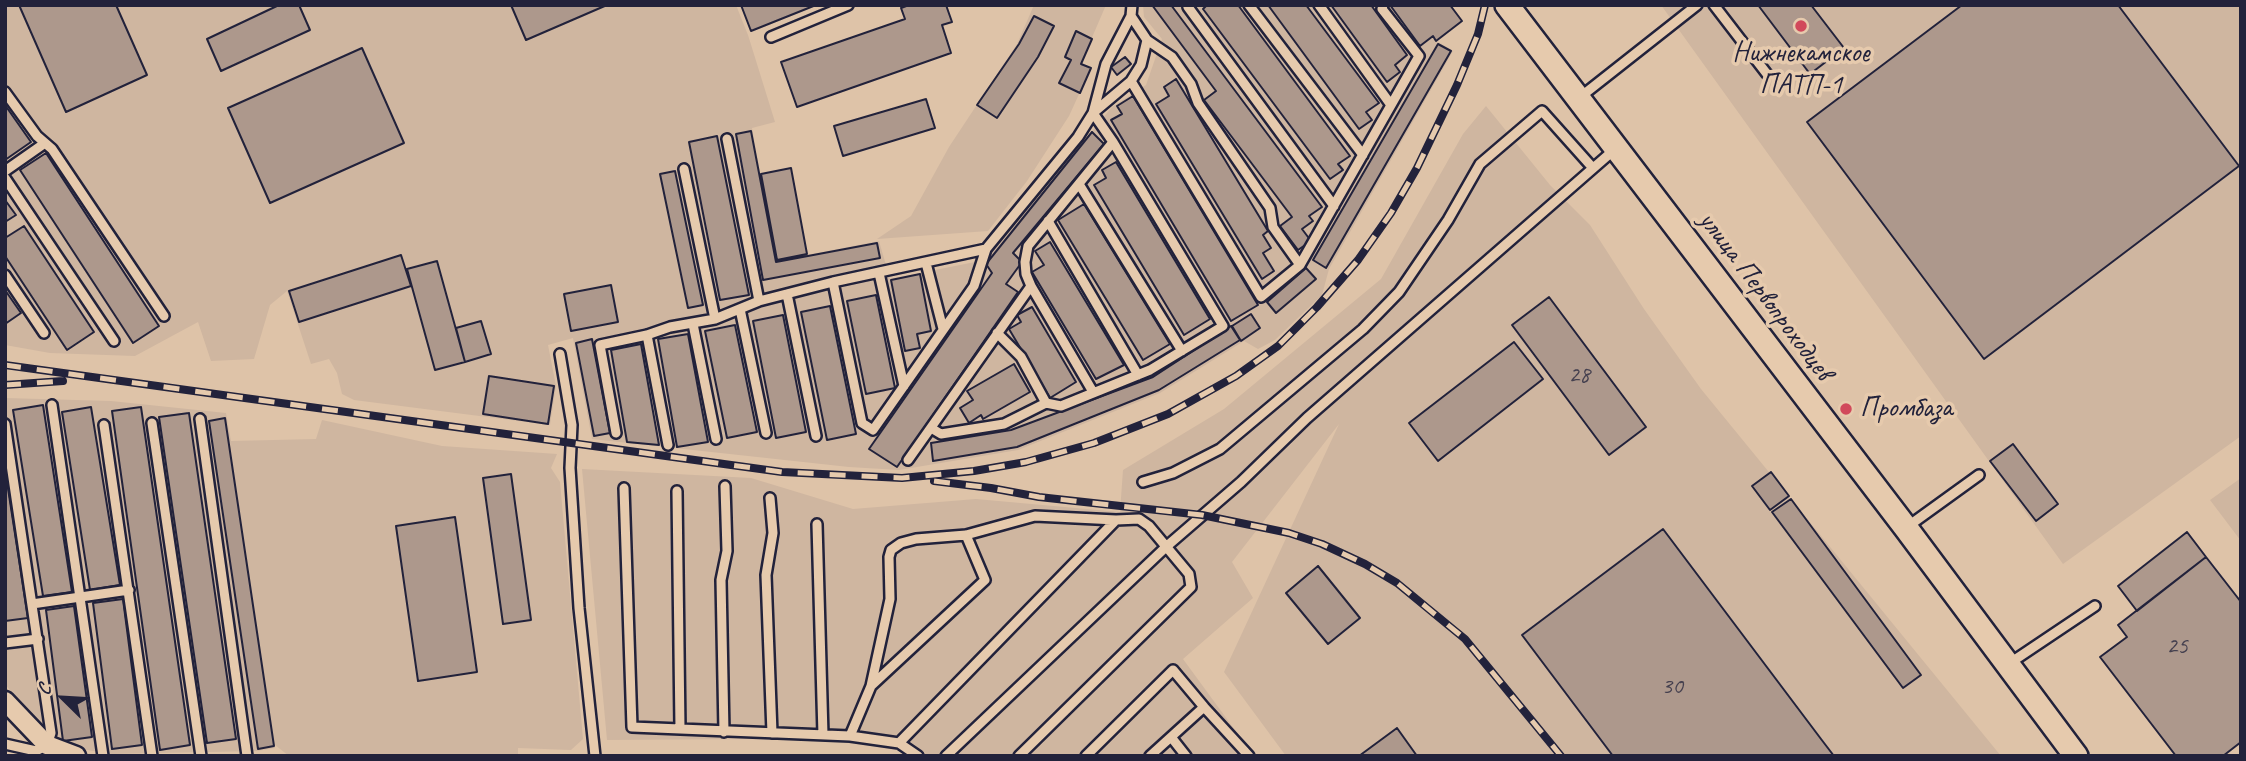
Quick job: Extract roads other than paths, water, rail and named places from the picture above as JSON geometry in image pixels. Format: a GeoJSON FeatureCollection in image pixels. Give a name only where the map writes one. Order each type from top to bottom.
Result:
{"type":"FeatureCollection","features":[{"type":"Feature","properties":{"kind":"street","name":"улица Первопроходцев"},"geometry":{"type":"LineString","coordinates":[[1507,5],[1906,528],[2076,756]]}},
{"type":"Feature","properties":{"kind":"street"},"geometry":{"type":"LineString","coordinates":[[5,701],[40,751],[76,756]]}},
{"type":"Feature","properties":{"kind":"lane"},"geometry":{"type":"LineString","coordinates":[[771,37],[848,5]]}},
{"type":"Feature","properties":{"kind":"lane"},"geometry":{"type":"LineString","coordinates":[[833,282],[862,423],[873,430],[974,286],[986,249],[1078,137],[1093,113],[1106,64],[1131,16],[1132,5]]}},
{"type":"Feature","properties":{"kind":"lane"},"geometry":{"type":"LineString","coordinates":[[1190,5],[1188,7],[1334,205]]}},
{"type":"Feature","properties":{"kind":"lane"},"geometry":{"type":"LineString","coordinates":[[1249,5],[1363,155]]}},
{"type":"Feature","properties":{"kind":"lane"},"geometry":{"type":"LineString","coordinates":[[1318,5],[1391,105]]}},
{"type":"Feature","properties":{"kind":"lane"},"geometry":{"type":"LineString","coordinates":[[1131,81],[1261,297],[1300,265],[1419,56],[1382,9],[1383,5]]}},
{"type":"Feature","properties":{"kind":"lane"},"geometry":{"type":"LineString","coordinates":[[1578,99],[1697,5]]}},
{"type":"Feature","properties":{"kind":"lane"},"geometry":{"type":"LineString","coordinates":[[1714,5],[1767,74]]}},
{"type":"Feature","properties":{"kind":"lane"},"geometry":{"type":"LineString","coordinates":[[1131,16],[1147,40],[1172,57],[1191,84],[1198,103],[1270,208],[1273,227],[1300,265]]}},
{"type":"Feature","properties":{"kind":"lane"},"geometry":{"type":"LineString","coordinates":[[1093,113],[1131,81],[1141,65],[1147,40]]}},
{"type":"Feature","properties":{"kind":"lane"},"geometry":{"type":"LineString","coordinates":[[5,92],[37,136],[52,149],[164,316]]}},
{"type":"Feature","properties":{"kind":"lane"},"geometry":{"type":"LineString","coordinates":[[1143,482],[1173,473],[1220,449],[1363,329],[1399,292],[1448,220],[1480,164],[1542,111],[1592,167]]}},
{"type":"Feature","properties":{"kind":"lane"},"geometry":{"type":"LineString","coordinates":[[931,428],[941,434],[1004,424],[1046,403],[1061,406],[1138,375],[1223,326],[1093,113]]}},
{"type":"Feature","properties":{"kind":"lane"},"geometry":{"type":"LineString","coordinates":[[727,139],[759,301]]}},
{"type":"Feature","properties":{"kind":"lane"},"geometry":{"type":"LineString","coordinates":[[1093,392],[1031,286],[1025,262],[1028,246],[1112,142]]}},
{"type":"Feature","properties":{"kind":"lane"},"geometry":{"type":"LineString","coordinates":[[5,171],[45,143]]}},
{"type":"Feature","properties":{"kind":"lane"},"geometry":{"type":"LineString","coordinates":[[946,756],[1167,546],[1241,482],[1307,418],[1616,148]]}},
{"type":"Feature","properties":{"kind":"lane"},"geometry":{"type":"LineString","coordinates":[[684,169],[715,319]]}},
{"type":"Feature","properties":{"kind":"lane"},"geometry":{"type":"LineString","coordinates":[[5,178],[114,341]]}},
{"type":"Feature","properties":{"kind":"lane"},"geometry":{"type":"LineString","coordinates":[[1079,184],[1182,351]]}},
{"type":"Feature","properties":{"kind":"lane"},"geometry":{"type":"LineString","coordinates":[[1048,221],[1138,375]]}},
{"type":"Feature","properties":{"kind":"lane"},"geometry":{"type":"LineString","coordinates":[[616,433],[600,345],[670,327],[715,319],[759,301],[833,282],[986,249]]}},
{"type":"Feature","properties":{"kind":"lane"},"geometry":{"type":"LineString","coordinates":[[926,263],[943,329]]}},
{"type":"Feature","properties":{"kind":"lane"},"geometry":{"type":"LineString","coordinates":[[879,273],[904,386]]}},
{"type":"Feature","properties":{"kind":"lane"},"geometry":{"type":"LineString","coordinates":[[5,275],[44,333]]}},
{"type":"Feature","properties":{"kind":"lane"},"geometry":{"type":"LineString","coordinates":[[908,460],[1031,286]]}},
{"type":"Feature","properties":{"kind":"lane"},"geometry":{"type":"LineString","coordinates":[[787,294],[816,436]]}},
{"type":"Feature","properties":{"kind":"lane"},"geometry":{"type":"LineString","coordinates":[[740,309],[766,433]]}},
{"type":"Feature","properties":{"kind":"lane"},"geometry":{"type":"LineString","coordinates":[[693,324],[716,439]]}},
{"type":"Feature","properties":{"kind":"lane"},"geometry":{"type":"LineString","coordinates":[[997,332],[1021,357],[1046,403]]}},
{"type":"Feature","properties":{"kind":"lane"},"geometry":{"type":"LineString","coordinates":[[647,335],[668,445]]}},
{"type":"Feature","properties":{"kind":"lane"},"geometry":{"type":"LineString","coordinates":[[560,354],[572,425],[570,468],[578,594],[595,756]]}},
{"type":"Feature","properties":{"kind":"lane"},"geometry":{"type":"LineString","coordinates":[[52,405],[103,756]]}},
{"type":"Feature","properties":{"kind":"lane"},"geometry":{"type":"LineString","coordinates":[[200,419],[247,756]]}},
{"type":"Feature","properties":{"kind":"lane"},"geometry":{"type":"LineString","coordinates":[[152,422],[201,756]]}},
{"type":"Feature","properties":{"kind":"lane"},"geometry":{"type":"LineString","coordinates":[[5,424],[51,733],[40,751],[5,744]]}},
{"type":"Feature","properties":{"kind":"lane"},"geometry":{"type":"LineString","coordinates":[[104,425],[152,756]]}},
{"type":"Feature","properties":{"kind":"lane"},"geometry":{"type":"LineString","coordinates":[[1906,528],[1979,475]]}},
{"type":"Feature","properties":{"kind":"lane"},"geometry":{"type":"LineString","coordinates":[[724,732],[721,580],[727,551],[725,486]]}},
{"type":"Feature","properties":{"kind":"lane"},"geometry":{"type":"LineString","coordinates":[[624,488],[632,727],[850,736],[899,743],[918,756]]}},
{"type":"Feature","properties":{"kind":"lane"},"geometry":{"type":"LineString","coordinates":[[677,491],[680,729]]}},
{"type":"Feature","properties":{"kind":"lane"},"geometry":{"type":"LineString","coordinates":[[770,498],[773,533],[766,575],[772,733]]}},
{"type":"Feature","properties":{"kind":"lane"},"geometry":{"type":"LineString","coordinates":[[850,736],[872,686],[890,599],[891,550],[901,543],[966,535],[1035,516],[1139,519],[1149,526],[1189,574],[1191,587],[1019,756]]}},
{"type":"Feature","properties":{"kind":"lane"},"geometry":{"type":"LineString","coordinates":[[899,743],[1116,520]]}},
{"type":"Feature","properties":{"kind":"lane"},"geometry":{"type":"LineString","coordinates":[[817,524],[823,735]]}},
{"type":"Feature","properties":{"kind":"lane"},"geometry":{"type":"LineString","coordinates":[[872,686],[985,580],[966,535]]}},
{"type":"Feature","properties":{"kind":"lane"},"geometry":{"type":"LineString","coordinates":[[32,604],[129,590]]}},
{"type":"Feature","properties":{"kind":"lane"},"geometry":{"type":"LineString","coordinates":[[2008,664],[2095,606]]}},
{"type":"Feature","properties":{"kind":"lane"},"geometry":{"type":"LineString","coordinates":[[5,643],[38,639]]}},
{"type":"Feature","properties":{"kind":"lane"},"geometry":{"type":"LineString","coordinates":[[1086,756],[1173,670],[1249,756]]}},
{"type":"Feature","properties":{"kind":"lane"},"geometry":{"type":"LineString","coordinates":[[1150,756],[1204,707]]}},
{"type":"Feature","properties":{"kind":"lane"},"geometry":{"type":"LineString","coordinates":[[1171,737],[1186,756]]}},
{"type":"Feature","properties":{"kind":"railway"},"geometry":{"type":"LineString","coordinates":[[5,365],[782,472],[902,478],[974,471],[1026,462],[1094,443],[1168,414],[1236,376],[1278,346],[1358,260],[1391,213],[1417,168],[1457,85],[1478,34],[1485,5]]}},
{"type":"Feature","properties":{"kind":"railway"},"geometry":{"type":"LineString","coordinates":[[5,385],[63,381]]}},
{"type":"Feature","properties":{"kind":"railway"},"geometry":{"type":"LineString","coordinates":[[934,481],[1039,497],[1202,515],[1289,533],[1322,544],[1397,583],[1465,639],[1561,756]]}},
{"type":"Feature","properties":{"kind":"place","name":"Нижнекамское ПАТП-1"},"geometry":{"type":"Point","coordinates":[1801,26]}},
{"type":"Feature","properties":{"kind":"place","name":"Промбаза"},"geometry":{"type":"Point","coordinates":[1846,409]}}]}
